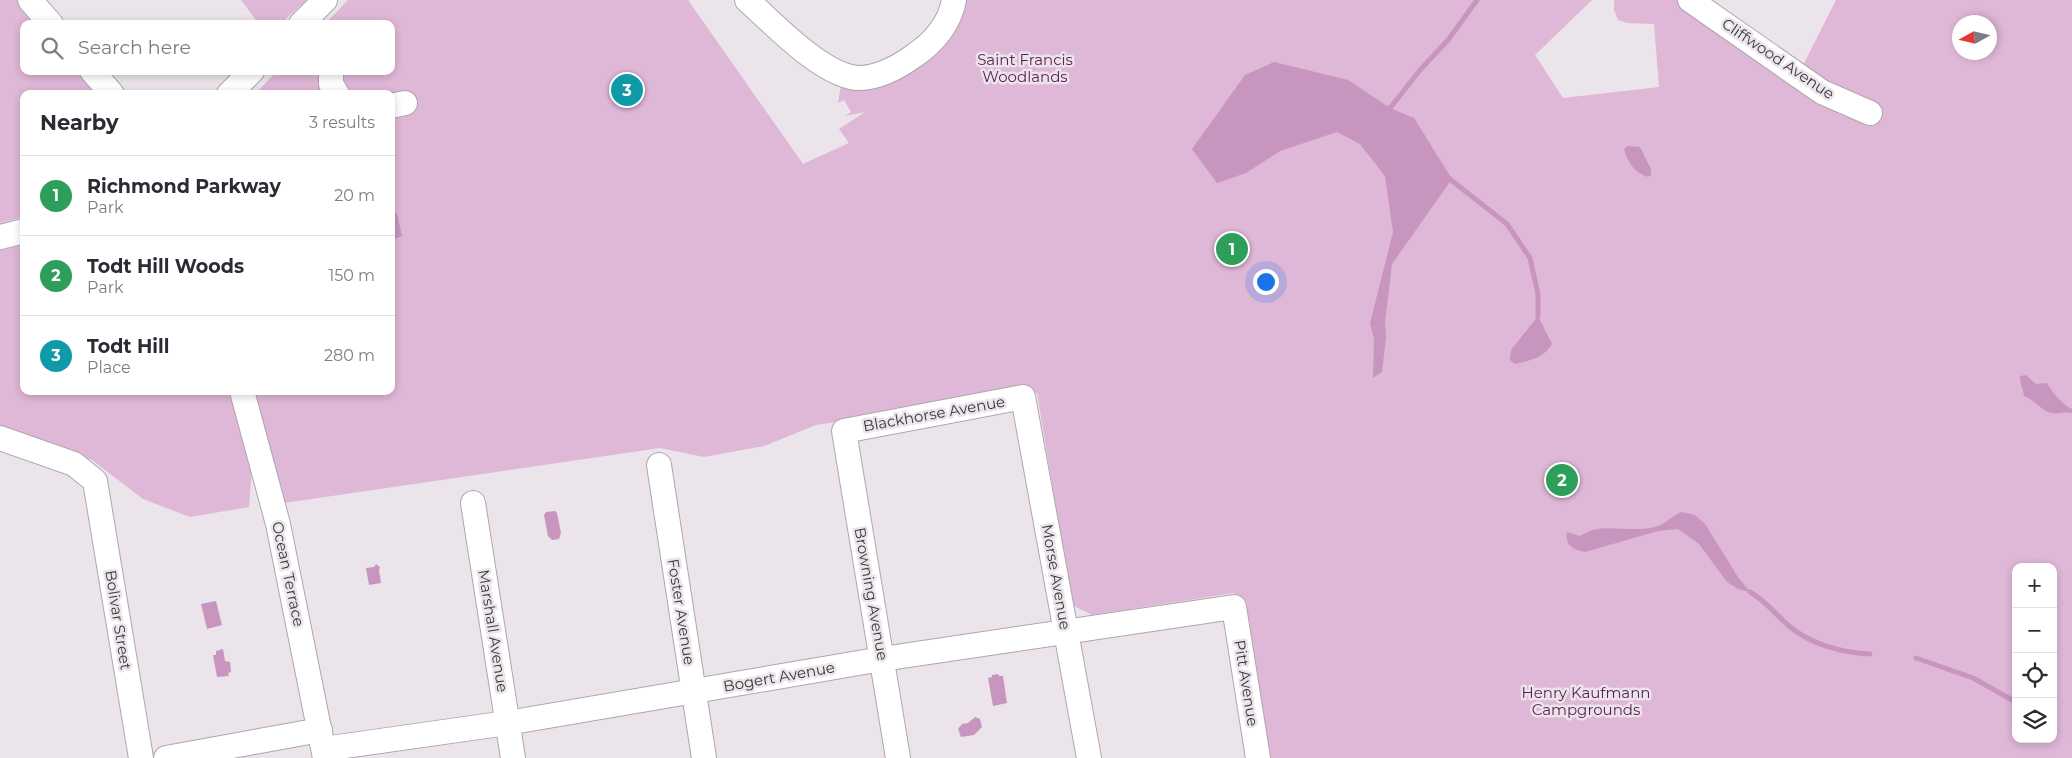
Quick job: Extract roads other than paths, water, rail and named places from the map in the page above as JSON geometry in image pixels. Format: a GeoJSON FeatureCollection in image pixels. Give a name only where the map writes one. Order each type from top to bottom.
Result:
{"type":"FeatureCollection","features":[{"type":"Feature","properties":{"kind":"street"},"geometry":{"type":"LineString","coordinates":[[30,0],[48,20]]}},
{"type":"Feature","properties":{"kind":"street"},"geometry":{"type":"LineString","coordinates":[[747,0],[830,70],[853,78],[888,72],[926,47],[945,25],[954,0]]}},
{"type":"Feature","properties":{"kind":"street","name":"Cliffwood Avenue"},"geometry":{"type":"LineString","coordinates":[[1690,0],[1822,92],[1870,113]]}},
{"type":"Feature","properties":{"kind":"street"},"geometry":{"type":"LineString","coordinates":[[95,75],[109,90]]}},
{"type":"Feature","properties":{"kind":"street"},"geometry":{"type":"LineString","coordinates":[[233,90],[248,75]]}},
{"type":"Feature","properties":{"kind":"street"},"geometry":{"type":"LineString","coordinates":[[331,75],[331,84],[335,90]]}},
{"type":"Feature","properties":{"kind":"street"},"geometry":{"type":"LineString","coordinates":[[0,237],[20,232]]}},
{"type":"Feature","properties":{"kind":"street","name":"Ocean Terrace"},"geometry":{"type":"LineString","coordinates":[[243,395],[278,524],[323,746]]}},
{"type":"Feature","properties":{"kind":"street","name":"Blackhorse Avenue"},"geometry":{"type":"LineString","coordinates":[[844,431],[1023,397]]}},
{"type":"Feature","properties":{"kind":"street","name":"Morse Avenue"},"geometry":{"type":"LineString","coordinates":[[1023,397],[1089,758]]}},
{"type":"Feature","properties":{"kind":"street","name":"Browning Avenue"},"geometry":{"type":"LineString","coordinates":[[844,431],[898,758]]}},
{"type":"Feature","properties":{"kind":"street","name":"Bolivar Street"},"geometry":{"type":"LineString","coordinates":[[0,438],[74,464],[95,481],[141,758]]}},
{"type":"Feature","properties":{"kind":"street","name":"Foster Avenue"},"geometry":{"type":"LineString","coordinates":[[659,465],[704,758]]}},
{"type":"Feature","properties":{"kind":"street","name":"Marshall Avenue"},"geometry":{"type":"LineString","coordinates":[[473,503],[513,758]]}},
{"type":"Feature","properties":{"kind":"street","name":"Bogert Avenue"},"geometry":{"type":"LineString","coordinates":[[166,758],[323,746],[507,723],[882,659],[1234,607]]}},
{"type":"Feature","properties":{"kind":"street","name":"Pitt Avenue"},"geometry":{"type":"LineString","coordinates":[[1234,607],[1258,758]]}},
{"type":"Feature","properties":{"kind":"waterway"},"geometry":{"type":"LineString","coordinates":[[1384,108],[1390,108],[1421,69],[1448,40],[1477,0]]}},
{"type":"Feature","properties":{"kind":"waterway"},"geometry":{"type":"LineString","coordinates":[[1446,176],[1507,224],[1530,258],[1538,294],[1538,316]]}},
{"type":"Feature","properties":{"kind":"waterway"},"geometry":{"type":"LineString","coordinates":[[1750,592],[1789,626],[1807,638],[1817,643],[1849,652],[1870,654]]}},
{"type":"Feature","properties":{"kind":"waterway"},"geometry":{"type":"LineString","coordinates":[[1916,658],[1973,678],[2012,700]]}},
{"type":"Feature","properties":{"kind":"place","name":"Todt Hill"},"geometry":{"type":"Point","coordinates":[627,90]}},
{"type":"Feature","properties":{"kind":"place","name":"Richmond Parkway"},"geometry":{"type":"Point","coordinates":[1232,249]}},
{"type":"Feature","properties":{"kind":"place","name":"Todt Hill Woods"},"geometry":{"type":"Point","coordinates":[1562,480]}},
{"type":"Feature","properties":{"kind":"park label","name":"Saint Francis Woodlands"},"geometry":{"type":"Point","coordinates":[1025,68]}},
{"type":"Feature","properties":{"kind":"park label","name":"Henry Kaufmann Campgrounds"},"geometry":{"type":"Point","coordinates":[1586,702]}}]}
